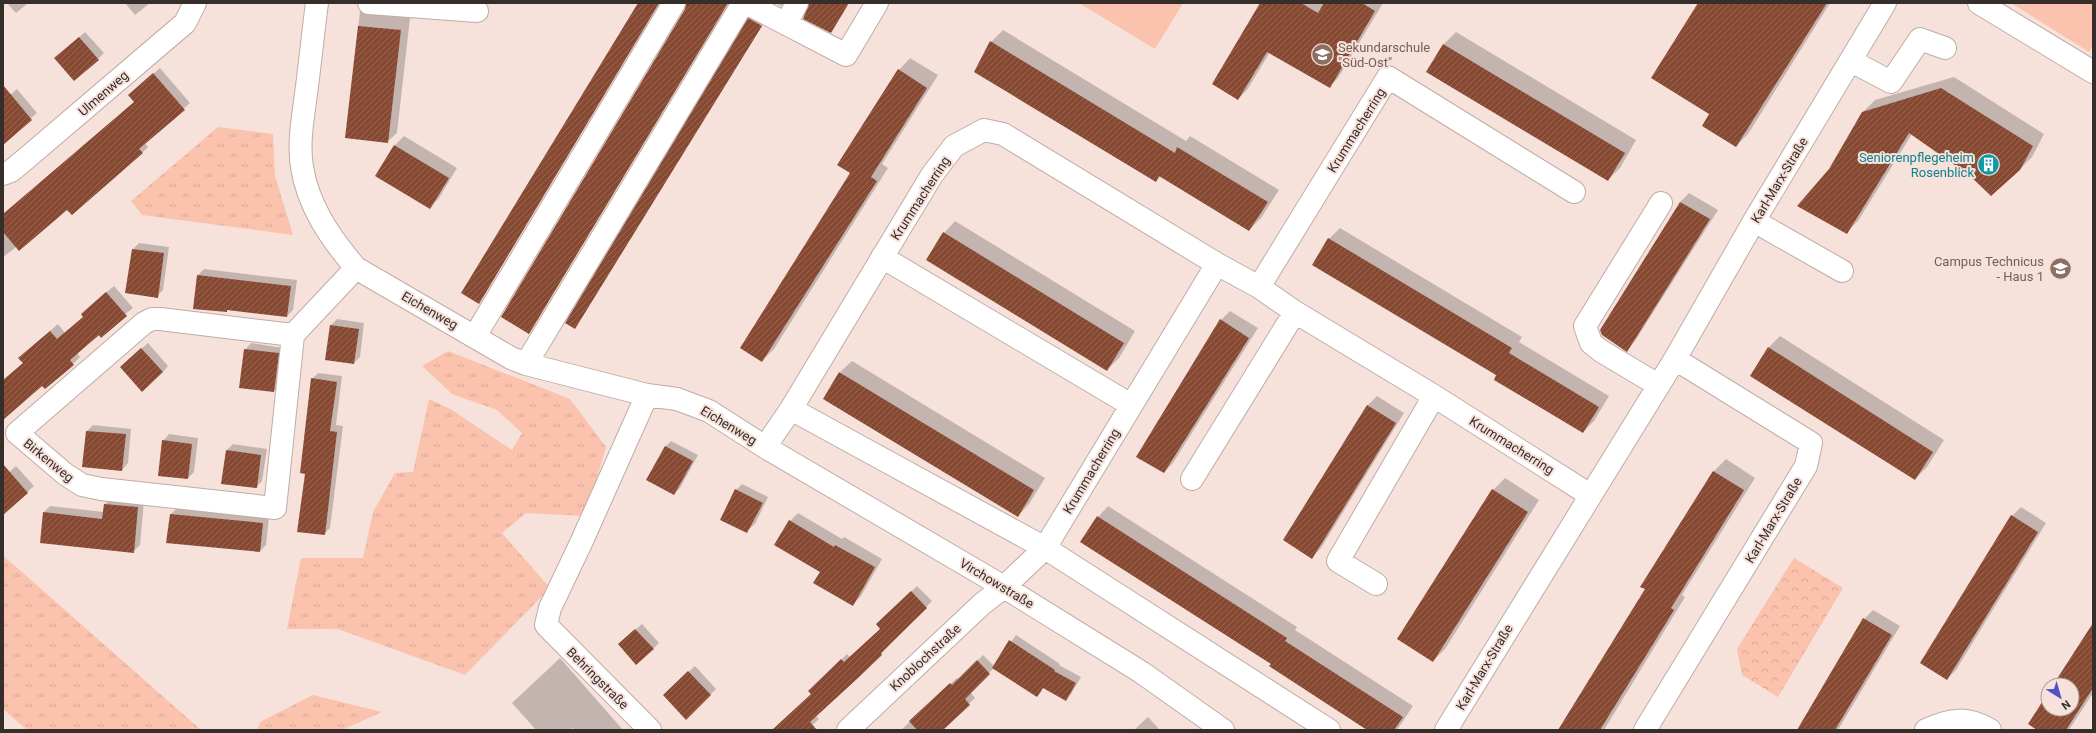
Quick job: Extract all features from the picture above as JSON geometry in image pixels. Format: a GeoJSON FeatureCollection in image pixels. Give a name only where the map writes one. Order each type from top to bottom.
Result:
{"type":"FeatureCollection","features":[{"type":"Feature","properties":{"kind":"street","name":"Ulmenweg"},"geometry":{"type":"LineString","coordinates":[[3,174],[11,171],[22,162],[185,23],[195,3]]}},
{"type":"Feature","properties":{"kind":"street","name":"Eichenweg"},"geometry":{"type":"LineString","coordinates":[[317,3],[300,139],[302,168],[312,201],[324,226],[339,248],[356,268],[511,358],[526,364],[647,396],[677,399],[710,411],[765,447]]}},
{"type":"Feature","properties":{"kind":"street"},"geometry":{"type":"LineString","coordinates":[[369,3],[477,11]]}},
{"type":"Feature","properties":{"kind":"street"},"geometry":{"type":"LineString","coordinates":[[475,336],[674,3]]}},
{"type":"Feature","properties":{"kind":"street"},"geometry":{"type":"LineString","coordinates":[[526,364],[745,3],[846,55],[877,3]]}},
{"type":"Feature","properties":{"kind":"street"},"geometry":{"type":"LineString","coordinates":[[786,24],[796,3]]}},
{"type":"Feature","properties":{"kind":"street","name":"Karl-Marx-Straße"},"geometry":{"type":"LineString","coordinates":[[1446,730],[1674,359],[1754,221],[1885,3]]}},
{"type":"Feature","properties":{"kind":"street"},"geometry":{"type":"LineString","coordinates":[[1979,3],[2093,72]]}},
{"type":"Feature","properties":{"kind":"street"},"geometry":{"type":"LineString","coordinates":[[1851,61],[1891,82],[1920,39],[1945,48]]}},
{"type":"Feature","properties":{"kind":"street","name":"Krummacherring"},"geometry":{"type":"LineString","coordinates":[[1259,287],[1388,77],[1574,192]]}},
{"type":"Feature","properties":{"kind":"street","name":"Krummacherring"},"geometry":{"type":"LineString","coordinates":[[765,447],[790,409],[932,175],[954,146],[984,130],[1003,134],[1216,264],[1259,287],[1295,312],[1434,396],[1590,495]]}},
{"type":"Feature","properties":{"kind":"street"},"geometry":{"type":"LineString","coordinates":[[1658,385],[1601,351],[1591,343],[1585,326],[1661,204]]}},
{"type":"Feature","properties":{"kind":"street"},"geometry":{"type":"LineString","coordinates":[[1754,221],[1842,271]]}},
{"type":"Feature","properties":{"kind":"street"},"geometry":{"type":"LineString","coordinates":[[882,257],[1132,405]]}},
{"type":"Feature","properties":{"kind":"street","name":"Krummacherring"},"geometry":{"type":"LineString","coordinates":[[1004,587],[1045,548],[1216,264]]}},
{"type":"Feature","properties":{"kind":"street"},"geometry":{"type":"LineString","coordinates":[[293,335],[356,268]]}},
{"type":"Feature","properties":{"kind":"street"},"geometry":{"type":"LineString","coordinates":[[1192,479],[1295,312]]}},
{"type":"Feature","properties":{"kind":"street","name":"Birkenweg"},"geometry":{"type":"LineString","coordinates":[[152,319],[293,335],[275,508],[101,489],[82,485],[64,474],[17,433],[144,323],[152,319]]}},
{"type":"Feature","properties":{"kind":"street","name":"Karl-Marx-Straße"},"geometry":{"type":"LineString","coordinates":[[1645,730],[1806,466],[1811,443],[1674,359]]}},
{"type":"Feature","properties":{"kind":"street","name":"Behringstraße"},"geometry":{"type":"LineString","coordinates":[[647,396],[550,608],[546,626],[650,730]]}},
{"type":"Feature","properties":{"kind":"street"},"geometry":{"type":"LineString","coordinates":[[1376,584],[1338,561],[1434,396]]}},
{"type":"Feature","properties":{"kind":"street"},"geometry":{"type":"LineString","coordinates":[[790,409],[1045,548],[1329,730]]}},
{"type":"Feature","properties":{"kind":"street","name":"Virchowstraße"},"geometry":{"type":"LineString","coordinates":[[765,447],[1004,587],[1141,672],[1215,728]]}},
{"type":"Feature","properties":{"kind":"street","name":"Knoblochstraße"},"geometry":{"type":"LineString","coordinates":[[848,730],[982,604],[1004,587]]}},
{"type":"Feature","properties":{"kind":"street"},"geometry":{"type":"LineString","coordinates":[[1926,730],[1939,724],[1968,720],[1990,730]]}},
{"type":"Feature","properties":{"kind":"green space"},"geometry":{"type":"Polygon","coordinates":[[[1079,3],[1183,3],[1155,49],[1079,3]]]}},
{"type":"Feature","properties":{"kind":"green space"},"geometry":{"type":"Polygon","coordinates":[[[2011,3],[2093,3],[2093,45],[2089,52],[2011,3]]]}},
{"type":"Feature","properties":{"kind":"green space"},"geometry":{"type":"Polygon","coordinates":[[[218,127],[273,134],[275,176],[293,235],[142,215],[131,201],[218,127]]]}},
{"type":"Feature","properties":{"kind":"green space"},"geometry":{"type":"Polygon","coordinates":[[[448,351],[570,399],[606,447],[586,516],[526,513],[502,533],[550,588],[465,675],[338,629],[287,629],[301,558],[363,558],[373,512],[395,473],[413,472],[429,399],[452,410],[512,450],[522,433],[497,410],[452,394],[422,366],[448,351]]]}},
{"type":"Feature","properties":{"kind":"green space"},"geometry":{"type":"Polygon","coordinates":[[[3,556],[201,730],[27,730],[3,709],[3,556]]]}},
{"type":"Feature","properties":{"kind":"green space"},"geometry":{"type":"Polygon","coordinates":[[[1794,558],[1843,588],[1778,697],[1742,675],[1737,649],[1794,558]]]}},
{"type":"Feature","properties":{"kind":"green space"},"geometry":{"type":"Polygon","coordinates":[[[313,695],[382,712],[342,730],[257,730],[260,722],[313,695]]]}},
{"type":"Feature","properties":{"kind":"building"},"geometry":{"type":"Polygon","coordinates":[[[638,3],[659,3],[479,304],[461,293],[638,3]]]}},
{"type":"Feature","properties":{"kind":"building"},"geometry":{"type":"Polygon","coordinates":[[[686,3],[728,3],[529,334],[501,317],[685,9],[686,3]]]}},
{"type":"Feature","properties":{"kind":"building"},"geometry":{"type":"Polygon","coordinates":[[[809,3],[849,3],[831,33],[803,19],[809,3]]]}},
{"type":"Feature","properties":{"kind":"building","name":"Sekundarschule \"Süd-Ost\""},"geometry":{"type":"Polygon","coordinates":[[[1260,3],[1301,3],[1318,13],[1324,3],[1362,3],[1375,11],[1330,88],[1267,52],[1238,100],[1212,84],[1260,3]]]}},
{"type":"Feature","properties":{"kind":"building"},"geometry":{"type":"Polygon","coordinates":[[[1698,3],[1827,3],[1736,147],[1702,126],[1709,114],[1651,78],[1698,3]]]}},
{"type":"Feature","properties":{"kind":"building"},"geometry":{"type":"Polygon","coordinates":[[[748,18],[762,26],[575,329],[565,323],[748,18]]]}},
{"type":"Feature","properties":{"kind":"building"},"geometry":{"type":"Polygon","coordinates":[[[358,26],[401,30],[388,143],[345,138],[358,26]]]}},
{"type":"Feature","properties":{"kind":"building"},"geometry":{"type":"Polygon","coordinates":[[[79,37],[99,60],[74,81],[54,58],[79,37]]]}},
{"type":"Feature","properties":{"kind":"building"},"geometry":{"type":"Polygon","coordinates":[[[990,41],[1175,153],[1177,147],[1268,202],[1249,231],[1159,176],[1156,182],[974,72],[990,41]]]}},
{"type":"Feature","properties":{"kind":"building"},"geometry":{"type":"Polygon","coordinates":[[[1443,44],[1625,153],[1608,181],[1426,72],[1443,44]]]}},
{"type":"Feature","properties":{"kind":"building"},"geometry":{"type":"Polygon","coordinates":[[[898,69],[927,88],[871,177],[877,181],[762,362],[740,348],[850,173],[837,165],[898,69]]]}},
{"type":"Feature","properties":{"kind":"building"},"geometry":{"type":"Polygon","coordinates":[[[153,73],[185,110],[139,149],[143,153],[72,215],[67,210],[19,251],[3,232],[3,214],[134,102],[128,95],[153,73]]]}},
{"type":"Feature","properties":{"kind":"building"},"geometry":{"type":"Polygon","coordinates":[[[3,85],[32,120],[3,145],[3,85]]]}},
{"type":"Feature","properties":{"kind":"building","name":"Seniorenpflegeheim Rosenblick"},"geometry":{"type":"Polygon","coordinates":[[[1941,88],[2033,146],[2020,170],[1991,196],[1969,175],[1909,133],[1847,234],[1797,206],[1829,169],[1862,112],[1941,88]]]}},
{"type":"Feature","properties":{"kind":"building"},"geometry":{"type":"Polygon","coordinates":[[[394,145],[449,178],[430,209],[375,176],[394,145]]]}},
{"type":"Feature","properties":{"kind":"building"},"geometry":{"type":"Polygon","coordinates":[[[1680,202],[1710,219],[1627,352],[1602,335],[1600,330],[1680,202]]]}},
{"type":"Feature","properties":{"kind":"building"},"geometry":{"type":"Polygon","coordinates":[[[943,232],[1124,343],[1107,371],[926,260],[943,232]]]}},
{"type":"Feature","properties":{"kind":"building"},"geometry":{"type":"Polygon","coordinates":[[[1328,238],[1512,348],[1509,353],[1599,407],[1583,433],[1494,380],[1496,375],[1312,265],[1328,238]]]}},
{"type":"Feature","properties":{"kind":"building"},"geometry":{"type":"Polygon","coordinates":[[[132,249],[164,253],[158,298],[125,293],[132,249]]]}},
{"type":"Feature","properties":{"kind":"building"},"geometry":{"type":"Polygon","coordinates":[[[197,275],[291,286],[287,317],[227,310],[227,312],[193,309],[197,275]]]}},
{"type":"Feature","properties":{"kind":"building"},"geometry":{"type":"Polygon","coordinates":[[[106,292],[127,316],[101,338],[99,335],[70,360],[74,365],[45,389],[42,386],[3,420],[3,380],[23,363],[18,358],[50,331],[57,339],[83,317],[81,314],[106,292]]]}},
{"type":"Feature","properties":{"kind":"building"},"geometry":{"type":"Polygon","coordinates":[[[1220,319],[1249,338],[1164,473],[1136,457],[1220,319]]]}},
{"type":"Feature","properties":{"kind":"building"},"geometry":{"type":"Polygon","coordinates":[[[330,325],[359,329],[354,364],[325,360],[330,325]]]}},
{"type":"Feature","properties":{"kind":"building"},"geometry":{"type":"Polygon","coordinates":[[[1768,347],[1933,452],[1915,480],[1750,376],[1768,347]]]}},
{"type":"Feature","properties":{"kind":"building"},"geometry":{"type":"Polygon","coordinates":[[[141,348],[163,372],[142,392],[120,367],[141,348]]]}},
{"type":"Feature","properties":{"kind":"building"},"geometry":{"type":"Polygon","coordinates":[[[244,349],[279,353],[274,392],[239,388],[244,349]]]}},
{"type":"Feature","properties":{"kind":"building"},"geometry":{"type":"Polygon","coordinates":[[[839,372],[1034,490],[1018,517],[823,399],[839,372]]]}},
{"type":"Feature","properties":{"kind":"building"},"geometry":{"type":"Polygon","coordinates":[[[311,378],[337,382],[330,431],[337,432],[325,535],[297,532],[305,474],[300,473],[311,378]]]}},
{"type":"Feature","properties":{"kind":"building"},"geometry":{"type":"Polygon","coordinates":[[[1367,405],[1396,423],[1312,559],[1283,540],[1367,405]]]}},
{"type":"Feature","properties":{"kind":"building"},"geometry":{"type":"Polygon","coordinates":[[[86,431],[126,434],[122,471],[82,467],[86,431]]]}},
{"type":"Feature","properties":{"kind":"building"},"geometry":{"type":"Polygon","coordinates":[[[162,440],[192,444],[188,479],[158,476],[162,440]]]}},
{"type":"Feature","properties":{"kind":"building"},"geometry":{"type":"Polygon","coordinates":[[[665,446],[693,461],[674,495],[646,480],[665,446]]]}},
{"type":"Feature","properties":{"kind":"building"},"geometry":{"type":"Polygon","coordinates":[[[226,450],[261,455],[257,488],[221,484],[226,450]]]}},
{"type":"Feature","properties":{"kind":"building"},"geometry":{"type":"Polygon","coordinates":[[[3,464],[28,493],[3,515],[3,464]]]}},
{"type":"Feature","properties":{"kind":"building"},"geometry":{"type":"Polygon","coordinates":[[[1713,471],[1744,490],[1671,608],[1674,610],[1600,730],[1558,730],[1645,589],[1640,587],[1713,471]]]}},
{"type":"Feature","properties":{"kind":"building"},"geometry":{"type":"Polygon","coordinates":[[[735,489],[763,503],[747,533],[720,520],[735,489]]]}},
{"type":"Feature","properties":{"kind":"building"},"geometry":{"type":"Polygon","coordinates":[[[1492,489],[1528,512],[1433,662],[1397,639],[1492,489]]]}},
{"type":"Feature","properties":{"kind":"building"},"geometry":{"type":"Polygon","coordinates":[[[104,504],[138,507],[134,553],[40,543],[43,512],[102,519],[104,504]]]}},
{"type":"Feature","properties":{"kind":"building"},"geometry":{"type":"Polygon","coordinates":[[[170,514],[263,523],[260,552],[166,543],[170,514]]]}},
{"type":"Feature","properties":{"kind":"building"},"geometry":{"type":"Polygon","coordinates":[[[2011,515],[2038,532],[1947,680],[1920,663],[2011,515]]]}},
{"type":"Feature","properties":{"kind":"building"},"geometry":{"type":"Polygon","coordinates":[[[1097,516],[1287,638],[1285,641],[1403,717],[1394,730],[1367,730],[1269,666],[1271,664],[1080,542],[1097,516]]]}},
{"type":"Feature","properties":{"kind":"building"},"geometry":{"type":"Polygon","coordinates":[[[789,520],[834,547],[835,545],[875,567],[853,606],[813,583],[820,572],[774,545],[789,520]]]}},
{"type":"Feature","properties":{"kind":"building"},"geometry":{"type":"Polygon","coordinates":[[[911,591],[927,608],[881,653],[882,655],[810,722],[817,730],[772,730],[811,694],[808,691],[841,659],[844,662],[880,629],[876,624],[911,591]]]}},
{"type":"Feature","properties":{"kind":"building"},"geometry":{"type":"Polygon","coordinates":[[[1863,618],[1892,635],[1835,730],[1797,730],[1863,618]]]}},
{"type":"Feature","properties":{"kind":"building"},"geometry":{"type":"Polygon","coordinates":[[[2093,623],[2093,688],[2080,708],[2080,677],[2058,677],[2093,623]]]}},
{"type":"Feature","properties":{"kind":"building"},"geometry":{"type":"Polygon","coordinates":[[[635,629],[654,649],[636,665],[618,644],[635,629]]]}},
{"type":"Feature","properties":{"kind":"building"},"geometry":{"type":"Polygon","coordinates":[[[1009,640],[1055,670],[1054,671],[1076,683],[1066,701],[1043,688],[1037,697],[992,668],[1009,640]]]}},
{"type":"Feature","properties":{"kind":"building"},"geometry":{"type":"Polygon","coordinates":[[[977,660],[990,674],[965,699],[970,705],[943,730],[917,730],[909,721],[950,683],[952,685],[977,660]]]}},
{"type":"Feature","properties":{"kind":"building"},"geometry":{"type":"Polygon","coordinates":[[[688,671],[711,695],[686,720],[663,695],[688,671]]]}},
{"type":"Feature","properties":{"kind":"building"},"geometry":{"type":"Polygon","coordinates":[[[2040,705],[2040,717],[2074,717],[2066,730],[2037,730],[2028,724],[2040,705]]]}},
{"type":"Feature","properties":{"kind":"place","name":"Sekundarschule \"Süd-Ost\""},"geometry":{"type":"Point","coordinates":[1323,54]}},
{"type":"Feature","properties":{"kind":"place","name":"Seniorenpflegeheim Rosenblick"},"geometry":{"type":"Point","coordinates":[1989,164]}},
{"type":"Feature","properties":{"kind":"place","name":"Campus Technicus - Haus 1"},"geometry":{"type":"Point","coordinates":[2060,268]}}]}
